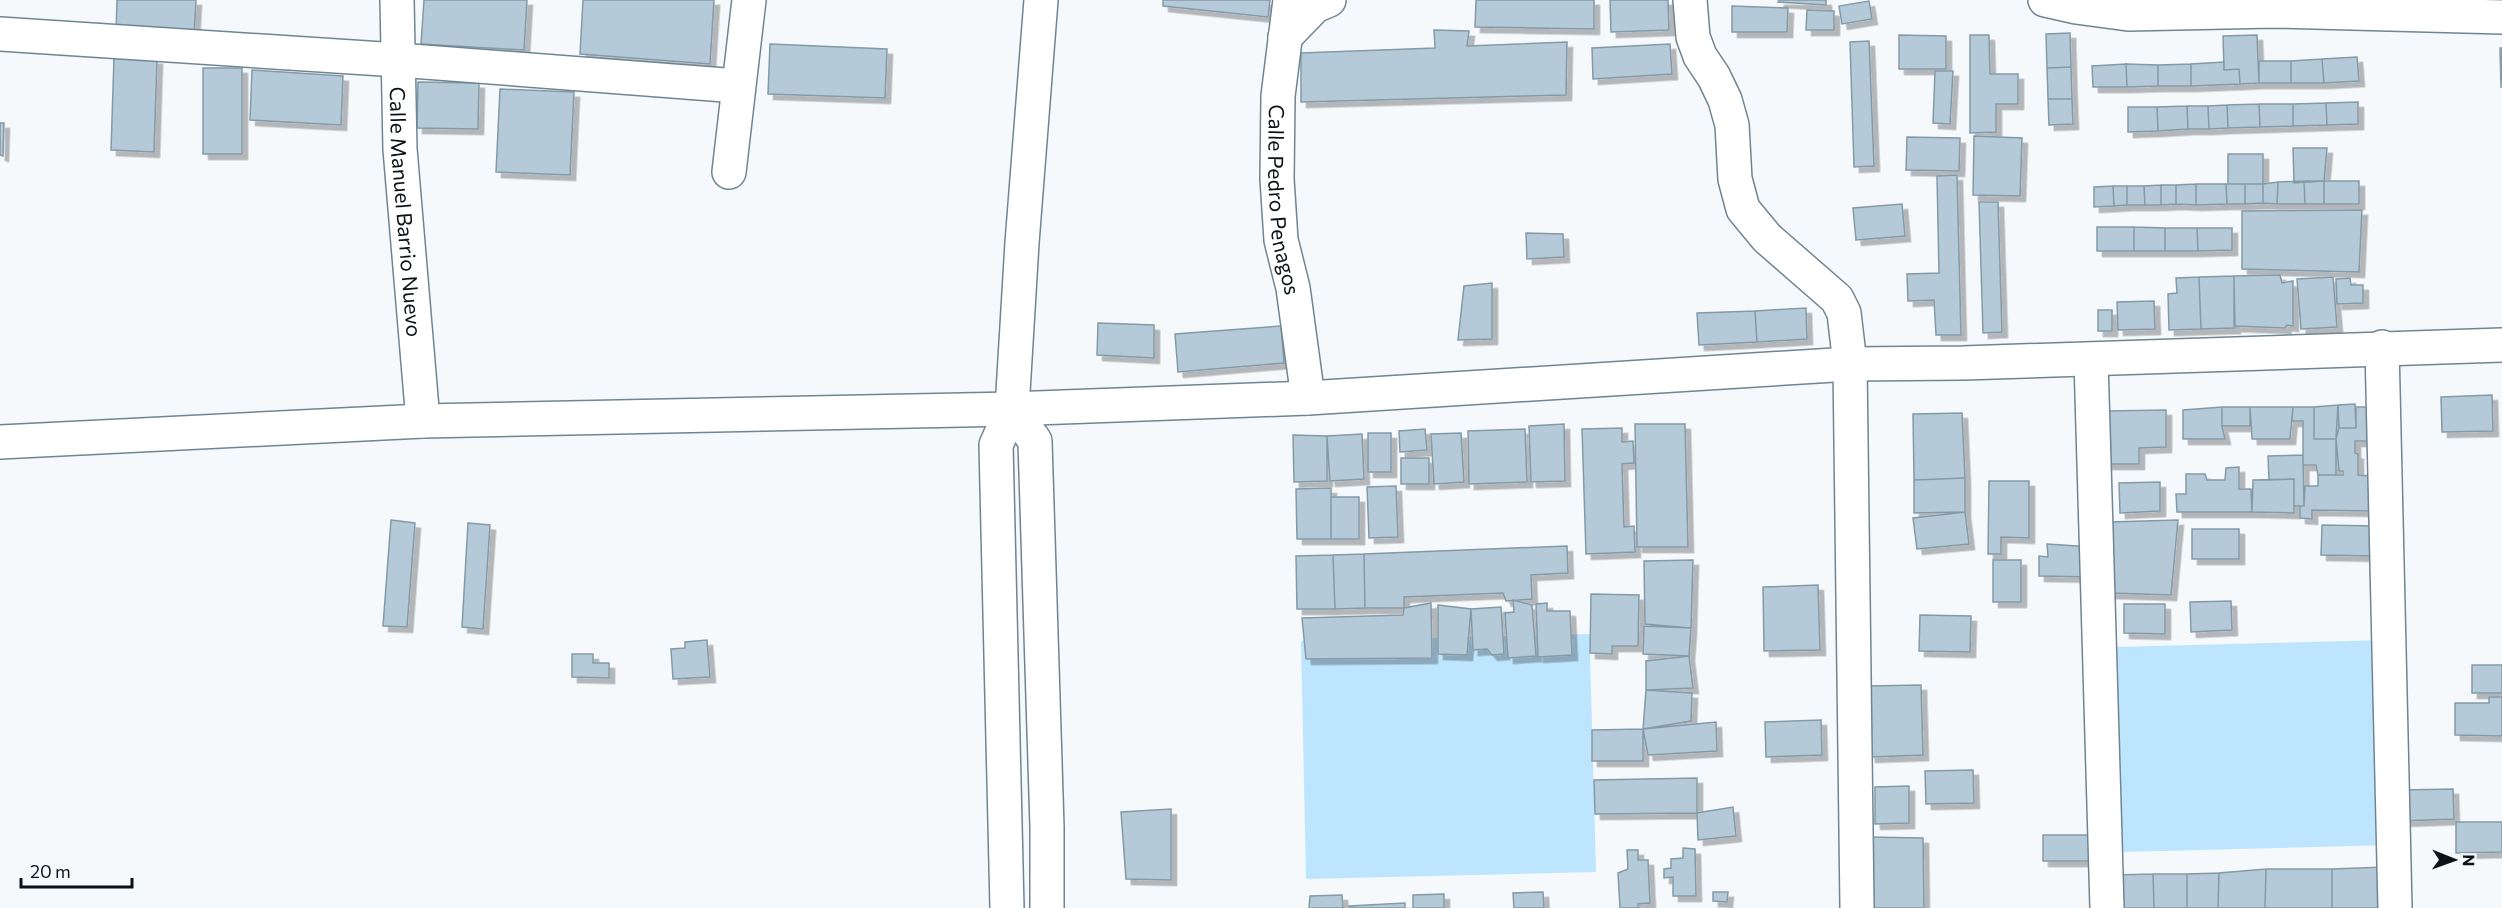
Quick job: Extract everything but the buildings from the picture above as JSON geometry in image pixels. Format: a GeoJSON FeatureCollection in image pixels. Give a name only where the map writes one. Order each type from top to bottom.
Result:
{"type":"FeatureCollection","features":[{"type":"Feature","properties":{"kind":"street","name":"Calle Manuel Barrio Nuevo"},"geometry":{"type":"LineString","coordinates":[[396,0],[400,149],[423,421]]}},
{"type":"Feature","properties":{"kind":"street"},"geometry":{"type":"LineString","coordinates":[[729,172],[749,0]]}},
{"type":"Feature","properties":{"kind":"street","name":"Calle Pedro Penagos"},"geometry":{"type":"LineString","coordinates":[[1290,0],[1278,96],[1278,189],[1281,240],[1293,288],[1308,398]]}},
{"type":"Feature","properties":{"kind":"street"},"geometry":{"type":"LineString","coordinates":[[1285,37],[1315,6],[1329,0]]}},
{"type":"Feature","properties":{"kind":"street"},"geometry":{"type":"LineString","coordinates":[[1690,0],[1693,37],[1700,56],[1725,100],[1732,125],[1735,179],[1743,209],[1767,238],[1837,298],[1844,313],[1850,364],[1857,908]]}},
{"type":"Feature","properties":{"kind":"street"},"geometry":{"type":"LineString","coordinates":[[2045,0],[2128,14],[2274,11],[2502,17]]}},
{"type":"Feature","properties":{"kind":"street"},"geometry":{"type":"LineString","coordinates":[[1007,908],[996,445],[1012,409],[1039,14]]}},
{"type":"Feature","properties":{"kind":"street"},"geometry":{"type":"LineString","coordinates":[[0,34],[398,60],[738,86]]}},
{"type":"Feature","properties":{"kind":"street"},"geometry":{"type":"LineString","coordinates":[[0,442],[423,421],[1012,409],[1308,398],[1850,364],[2091,360],[2382,347],[2502,345]]}},
{"type":"Feature","properties":{"kind":"street"},"geometry":{"type":"LineString","coordinates":[[2382,347],[2395,908]]}},
{"type":"Feature","properties":{"kind":"street"},"geometry":{"type":"LineString","coordinates":[[2091,360],[2107,908]]}},
{"type":"Feature","properties":{"kind":"street"},"geometry":{"type":"LineString","coordinates":[[1012,409],[1035,441],[1047,827],[1047,908]]}},
{"type":"Feature","properties":{"kind":"shaded area"},"geometry":{"type":"Polygon","coordinates":[[[1591,634],[1596,872],[1306,879],[1301,641],[1591,634]]]}},
{"type":"Feature","properties":{"kind":"shaded area"},"geometry":{"type":"Polygon","coordinates":[[[2387,640],[2392,845],[2122,852],[2116,647],[2387,640]]]}}]}
